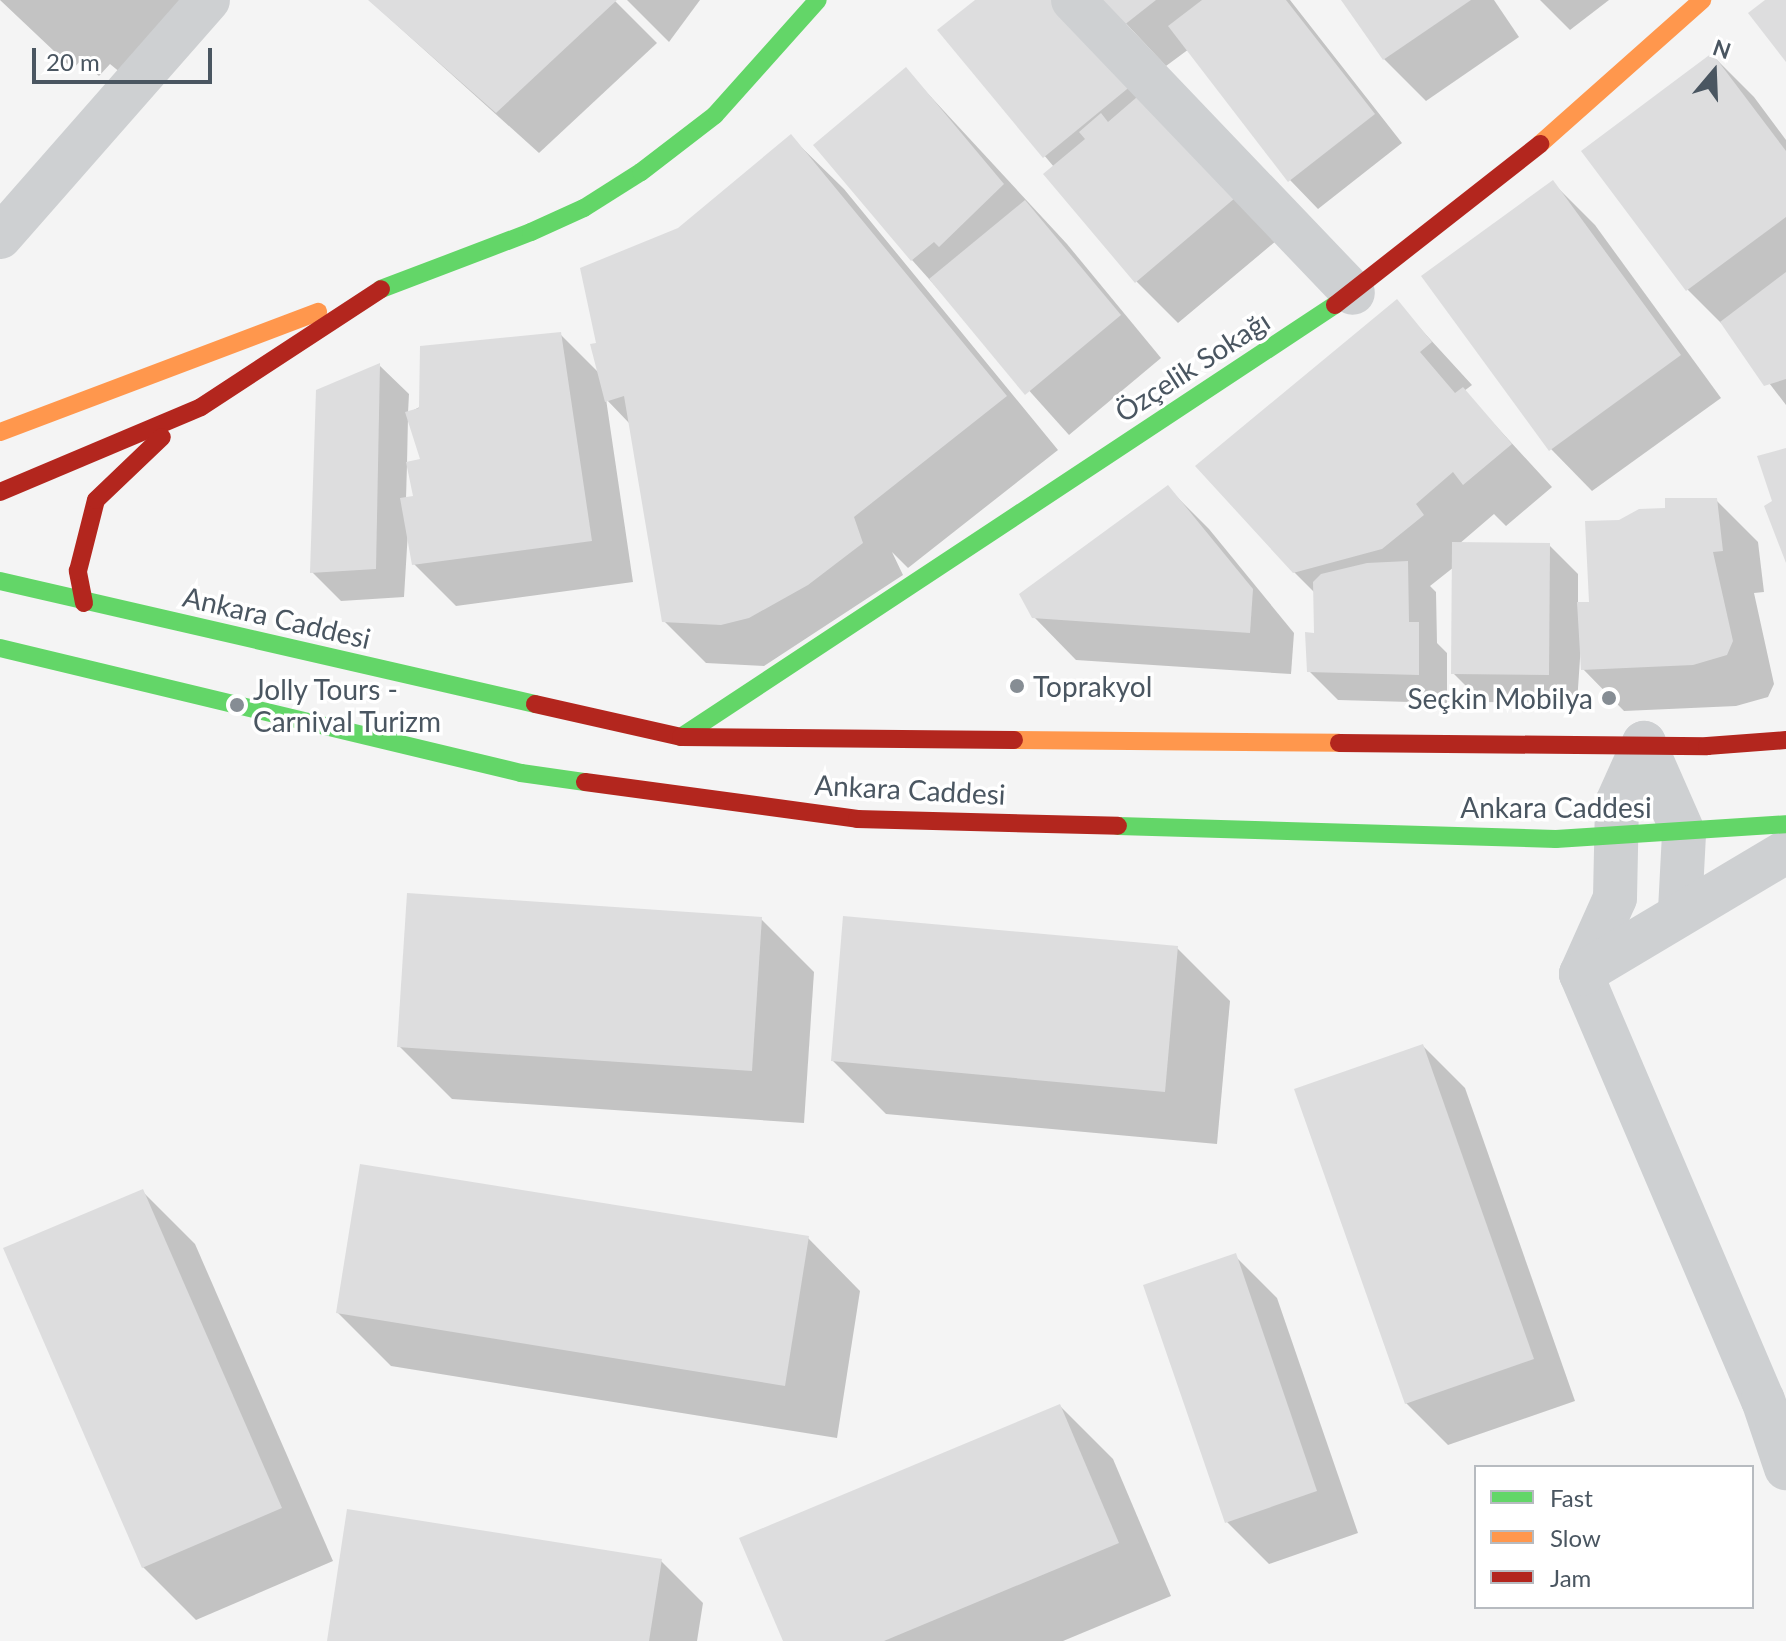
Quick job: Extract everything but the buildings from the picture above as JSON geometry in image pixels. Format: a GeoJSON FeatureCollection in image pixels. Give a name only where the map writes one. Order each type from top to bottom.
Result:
{"type":"FeatureCollection","features":[{"type":"Feature","properties":{"kind":"main road"},"geometry":{"type":"LineString","coordinates":[[0,432],[531,232],[584,208],[641,172],[715,115],[818,0]]}},
{"type":"Feature","properties":{"kind":"main road","name":"Özçelik Sokağı"},"geometry":{"type":"LineString","coordinates":[[681,737],[1353,293],[1513,168],[1702,0]]}},
{"type":"Feature","properties":{"kind":"main road"},"geometry":{"type":"LineString","coordinates":[[84,603],[78,571],[84,533],[96,500],[118,474],[201,407],[381,289]]}},
{"type":"Feature","properties":{"kind":"main road"},"geometry":{"type":"LineString","coordinates":[[0,492],[201,407]]}},
{"type":"Feature","properties":{"kind":"main road","name":"Ankara Caddesi"},"geometry":{"type":"LineString","coordinates":[[0,581],[84,603],[681,737],[1644,743],[1707,746],[1786,740]]}},
{"type":"Feature","properties":{"kind":"main road","name":"Ankara Caddesi"},"geometry":{"type":"LineString","coordinates":[[0,648],[521,773],[857,819],[1613,838],[1786,824]]}},
{"type":"Feature","properties":{"kind":"street"},"geometry":{"type":"LineString","coordinates":[[0,237],[208,0]]}},
{"type":"Feature","properties":{"kind":"street"},"geometry":{"type":"LineString","coordinates":[[1073,0],[1353,293]]}},
{"type":"Feature","properties":{"kind":"street"},"geometry":{"type":"LineString","coordinates":[[1644,743],[1617,803],[1613,838],[1615,898],[1581,974],[1778,1417],[1786,1468]]}},
{"type":"Feature","properties":{"kind":"street"},"geometry":{"type":"LineString","coordinates":[[1644,743],[1684,834],[1680,911]]}},
{"type":"Feature","properties":{"kind":"street"},"geometry":{"type":"LineString","coordinates":[[1581,974],[1680,911],[1786,852]]}},
{"type":"Feature","properties":{"kind":"traffic: fast"},"geometry":{"type":"LineString","coordinates":[[381,289],[531,232],[584,208],[641,172],[715,115],[818,0]]}},
{"type":"Feature","properties":{"kind":"traffic: fast"},"geometry":{"type":"LineString","coordinates":[[681,737],[1335,305]]}},
{"type":"Feature","properties":{"kind":"traffic: fast"},"geometry":{"type":"LineString","coordinates":[[0,581],[535,704]]}},
{"type":"Feature","properties":{"kind":"traffic: fast"},"geometry":{"type":"LineString","coordinates":[[0,648],[521,773],[585,782]]}},
{"type":"Feature","properties":{"kind":"traffic: fast"},"geometry":{"type":"LineString","coordinates":[[1118,826],[1556,839],[1786,824]]}},
{"type":"Feature","properties":{"kind":"traffic: slow"},"geometry":{"type":"LineString","coordinates":[[1540,144],[1702,0]]}},
{"type":"Feature","properties":{"kind":"traffic: slow"},"geometry":{"type":"LineString","coordinates":[[0,432],[318,312]]}},
{"type":"Feature","properties":{"kind":"traffic: slow"},"geometry":{"type":"LineString","coordinates":[[1014,740],[1339,743]]}},
{"type":"Feature","properties":{"kind":"traffic: jam"},"geometry":{"type":"LineString","coordinates":[[1335,305],[1540,144]]}},
{"type":"Feature","properties":{"kind":"traffic: jam"},"geometry":{"type":"LineString","coordinates":[[0,492],[201,407],[381,289]]}},
{"type":"Feature","properties":{"kind":"traffic: jam"},"geometry":{"type":"LineString","coordinates":[[84,603],[78,571],[96,500],[162,437]]}},
{"type":"Feature","properties":{"kind":"traffic: jam"},"geometry":{"type":"LineString","coordinates":[[535,704],[681,737],[1014,740]]}},
{"type":"Feature","properties":{"kind":"traffic: jam"},"geometry":{"type":"LineString","coordinates":[[1339,743],[1707,746],[1786,740]]}},
{"type":"Feature","properties":{"kind":"traffic: jam"},"geometry":{"type":"LineString","coordinates":[[585,782],[857,819],[1118,826]]}},
{"type":"Feature","properties":{"kind":"place","name":"Toprakyol"},"geometry":{"type":"Point","coordinates":[1017,686]}},
{"type":"Feature","properties":{"kind":"place","name":"Seçkin Mobilya"},"geometry":{"type":"Point","coordinates":[1609,698]}},
{"type":"Feature","properties":{"kind":"place","name":"Jolly Tours - Carnival Turizm"},"geometry":{"type":"Point","coordinates":[237,705]}}]}
